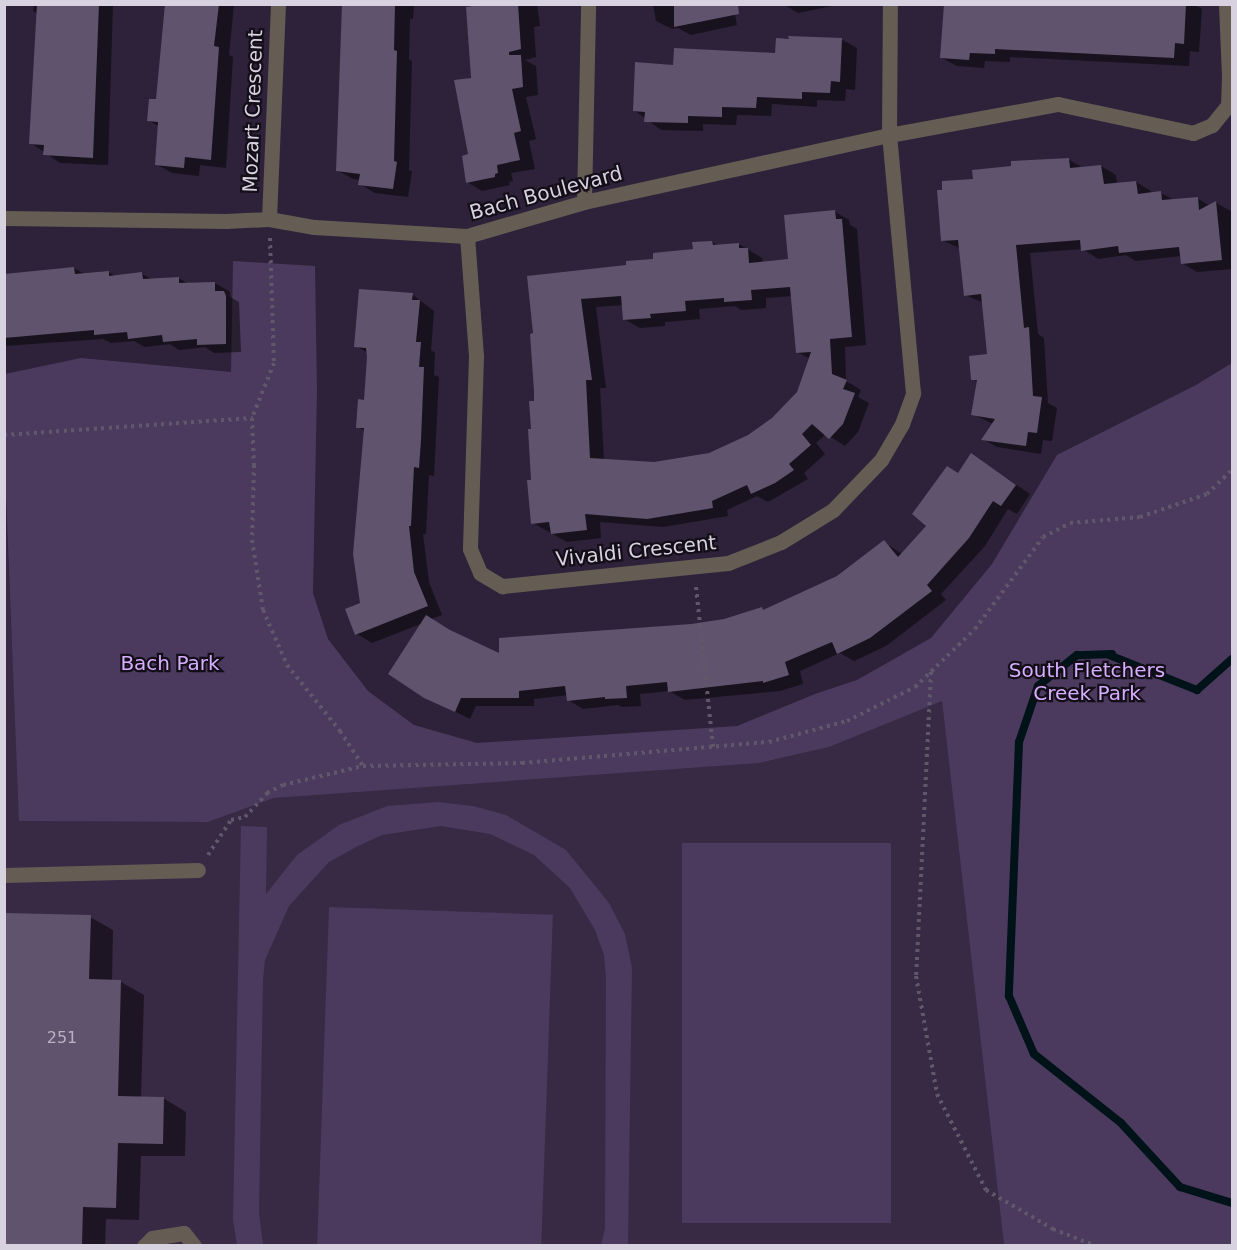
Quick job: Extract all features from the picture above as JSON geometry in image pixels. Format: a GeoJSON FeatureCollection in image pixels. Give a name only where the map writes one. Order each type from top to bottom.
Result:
{"type":"FeatureCollection","features":[{"type":"Feature","properties":{"kind":"street","name":"Mozart Crescent"},"geometry":{"type":"LineString","coordinates":[[269,219],[278,4]]}},
{"type":"Feature","properties":{"kind":"street"},"geometry":{"type":"LineString","coordinates":[[584,202],[588,4]]}},
{"type":"Feature","properties":{"kind":"street"},"geometry":{"type":"LineString","coordinates":[[890,4],[890,135]]}},
{"type":"Feature","properties":{"kind":"street","name":"Bach Boulevard"},"geometry":{"type":"LineString","coordinates":[[4,218],[225,221],[269,219],[314,226],[467,236],[584,202],[890,135],[1058,104],[1193,133],[1212,125],[1228,105],[1230,76],[1226,4]]}},
{"type":"Feature","properties":{"kind":"street","name":"Vivaldi Crescent"},"geometry":{"type":"LineString","coordinates":[[467,236],[476,356],[470,549],[480,573],[502,586],[728,563],[781,542],[833,510],[881,460],[902,423],[913,393],[890,135]]}},
{"type":"Feature","properties":{"kind":"street"},"geometry":{"type":"LineString","coordinates":[[4,875],[198,870]]}},
{"type":"Feature","properties":{"kind":"street"},"geometry":{"type":"LineString","coordinates":[[144,1245],[152,1238],[184,1233],[194,1245]]}},
{"type":"Feature","properties":{"kind":"path"},"geometry":{"type":"LineString","coordinates":[[269,219],[274,363],[252,418],[254,465],[252,540],[263,610],[287,665],[340,731],[363,766]]}},
{"type":"Feature","properties":{"kind":"path"},"geometry":{"type":"LineString","coordinates":[[4,435],[252,418]]}},
{"type":"Feature","properties":{"kind":"path"},"geometry":{"type":"LineString","coordinates":[[198,870],[231,820],[245,817],[267,793],[284,785],[363,766],[522,763],[769,742],[847,721],[915,687],[975,629],[1043,537],[1070,523],[1140,517],[1208,494],[1233,470]]}},
{"type":"Feature","properties":{"kind":"path"},"geometry":{"type":"LineString","coordinates":[[694,567],[713,747]]}},
{"type":"Feature","properties":{"kind":"path"},"geometry":{"type":"LineString","coordinates":[[931,671],[916,976],[937,1094],[986,1190],[1053,1229],[1096,1245]]}},
{"type":"Feature","properties":{"kind":"shaded area"},"geometry":{"type":"Polygon","coordinates":[[[4,471],[20,821],[208,822],[274,798],[829,747],[942,700],[1004,1245],[5,1245],[4,471]]]}},
{"type":"Feature","properties":{"kind":"green space"},"geometry":{"type":"Polygon","coordinates":[[[233,261],[315,266],[317,390],[313,593],[328,639],[368,691],[414,725],[477,743],[737,726],[815,694],[857,680],[931,638],[992,564],[1057,455],[1196,385],[1232,363],[1232,1245],[1004,1245],[942,701],[829,747],[759,763],[274,798],[208,822],[19,821],[5,471],[5,374],[81,358],[231,372],[233,261]]]}},
{"type":"Feature","properties":{"kind":"green space"},"geometry":{"type":"Polygon","coordinates":[[[438,802],[473,806],[506,815],[566,850],[609,903],[625,934],[632,968],[628,1245],[601,1245],[605,1228],[606,978],[604,955],[595,930],[570,888],[534,855],[490,834],[441,826],[382,835],[356,847],[329,862],[289,906],[265,960],[263,980],[259,1213],[263,1245],[237,1245],[233,1220],[241,826],[267,827],[266,894],[297,855],[339,825],[387,806],[438,802]]]}},
{"type":"Feature","properties":{"kind":"green space"},"geometry":{"type":"Polygon","coordinates":[[[682,843],[891,843],[891,1223],[682,1223],[682,843]]]}},
{"type":"Feature","properties":{"kind":"green space"},"geometry":{"type":"Polygon","coordinates":[[[329,907],[553,915],[541,1246],[317,1245],[329,907]]]}},
{"type":"Feature","properties":{"kind":"building"},"geometry":{"type":"Polygon","coordinates":[[[37,4],[99,4],[93,158],[43,155],[44,145],[29,144],[37,4]]]}},
{"type":"Feature","properties":{"kind":"building"},"geometry":{"type":"Polygon","coordinates":[[[165,4],[219,4],[214,46],[219,47],[211,160],[185,157],[184,168],[155,165],[158,122],[147,121],[149,99],[156,99],[165,4]]]}},
{"type":"Feature","properties":{"kind":"building"},"geometry":{"type":"Polygon","coordinates":[[[342,4],[395,4],[394,50],[397,51],[394,161],[397,162],[393,189],[358,185],[360,174],[336,171],[342,4]]]}},
{"type":"Feature","properties":{"kind":"building"},"geometry":{"type":"Polygon","coordinates":[[[518,4],[521,49],[509,52],[509,55],[521,55],[523,87],[512,89],[521,131],[514,133],[520,160],[497,165],[498,173],[495,177],[466,183],[462,156],[468,154],[454,80],[471,78],[466,7],[518,4]]]}},
{"type":"Feature","properties":{"kind":"building"},"geometry":{"type":"Polygon","coordinates":[[[674,4],[738,4],[739,14],[674,27],[674,4]]]}},
{"type":"Feature","properties":{"kind":"building"},"geometry":{"type":"Polygon","coordinates":[[[944,4],[1186,4],[1184,44],[1175,43],[1174,58],[995,49],[995,54],[970,53],[969,60],[940,58],[944,4]]]}},
{"type":"Feature","properties":{"kind":"building"},"geometry":{"type":"Polygon","coordinates":[[[788,36],[842,38],[840,82],[831,81],[830,93],[802,92],[802,99],[757,97],[756,108],[722,107],[722,117],[688,116],[688,123],[644,122],[645,112],[633,111],[635,62],[673,65],[674,48],[775,53],[776,38],[789,39],[788,36]]]}},
{"type":"Feature","properties":{"kind":"building"},"geometry":{"type":"Polygon","coordinates":[[[1069,158],[1070,168],[1101,165],[1104,184],[1136,181],[1138,194],[1161,191],[1162,200],[1198,197],[1199,210],[1216,201],[1222,260],[1181,264],[1179,247],[1119,253],[1118,246],[1081,251],[1080,240],[1016,245],[1024,328],[1029,327],[1033,396],[1042,397],[1037,433],[1028,432],[1026,446],[981,440],[995,419],[971,415],[977,380],[971,380],[969,356],[987,354],[981,294],[964,296],[958,240],[941,241],[937,190],[942,190],[942,181],[973,179],[972,170],[1011,166],[1011,161],[1069,158]]]}},
{"type":"Feature","properties":{"kind":"building"},"geometry":{"type":"Polygon","coordinates":[[[835,210],[836,219],[842,219],[852,337],[830,339],[832,374],[847,380],[843,389],[855,393],[843,424],[829,439],[812,424],[802,434],[811,445],[789,464],[794,470],[775,483],[751,494],[747,485],[712,501],[713,508],[647,519],[585,514],[587,530],[551,534],[549,522],[531,524],[527,480],[531,480],[528,429],[531,429],[529,401],[534,401],[534,391],[530,334],[533,333],[527,276],[626,265],[626,261],[653,259],[653,253],[693,249],[692,242],[712,241],[713,245],[739,243],[739,248],[748,248],[749,263],[788,259],[784,215],[835,210]],[[790,287],[751,290],[752,300],[724,302],[724,298],[685,301],[686,311],[650,314],[651,318],[623,320],[621,296],[581,299],[592,380],[586,380],[590,458],[654,462],[709,453],[748,435],[772,418],[797,392],[811,352],[796,353],[790,287]]]}},
{"type":"Feature","properties":{"kind":"building"},"geometry":{"type":"Polygon","coordinates":[[[74,267],[75,274],[109,271],[109,276],[142,272],[143,279],[179,277],[179,283],[215,282],[215,291],[224,291],[226,296],[226,344],[197,345],[197,339],[163,342],[162,335],[128,339],[127,332],[94,335],[94,330],[4,338],[4,274],[74,267]]]}},
{"type":"Feature","properties":{"kind":"building"},"geometry":{"type":"Polygon","coordinates":[[[359,289],[413,293],[412,300],[420,300],[416,342],[421,342],[419,367],[424,367],[421,440],[419,468],[414,467],[411,526],[409,526],[414,572],[428,606],[355,635],[345,609],[360,603],[353,554],[364,428],[356,428],[358,399],[364,400],[367,357],[366,348],[354,347],[359,289]]]}},
{"type":"Feature","properties":{"kind":"building"},"geometry":{"type":"Polygon","coordinates":[[[971,453],[1016,485],[1001,506],[993,501],[969,538],[927,585],[932,591],[870,638],[837,654],[832,642],[785,662],[789,675],[763,683],[763,681],[668,692],[667,682],[626,686],[627,698],[605,699],[605,697],[567,701],[565,686],[519,691],[519,698],[461,698],[455,712],[424,698],[388,674],[426,615],[450,630],[499,653],[499,638],[691,624],[724,619],[762,607],[763,610],[837,576],[884,540],[898,557],[926,526],[912,514],[947,466],[958,473],[971,453]]]}},
{"type":"Feature","properties":{"kind":"building"},"geometry":{"type":"Polygon","coordinates":[[[4,913],[91,915],[89,979],[121,980],[118,1096],[164,1097],[163,1144],[118,1143],[116,1208],[83,1207],[82,1245],[4,1245],[4,913]]]}},
{"type":"Feature","properties":{"kind":"waterway"},"geometry":{"type":"LineString","coordinates":[[1112,654],[1077,655],[1038,686],[1019,742],[1009,996],[1034,1054],[1121,1123],[1180,1187],[1232,1203]]}},
{"type":"Feature","properties":{"kind":"waterway"},"geometry":{"type":"LineString","coordinates":[[1109,655],[1197,690],[1232,659]]}},
{"type":"Feature","properties":{"kind":"park label","name":"Bach Park"},"geometry":{"type":"Point","coordinates":[170,663]}},
{"type":"Feature","properties":{"kind":"park label","name":"South Fletchers Creek Park"},"geometry":{"type":"Point","coordinates":[1087,682]}}]}
